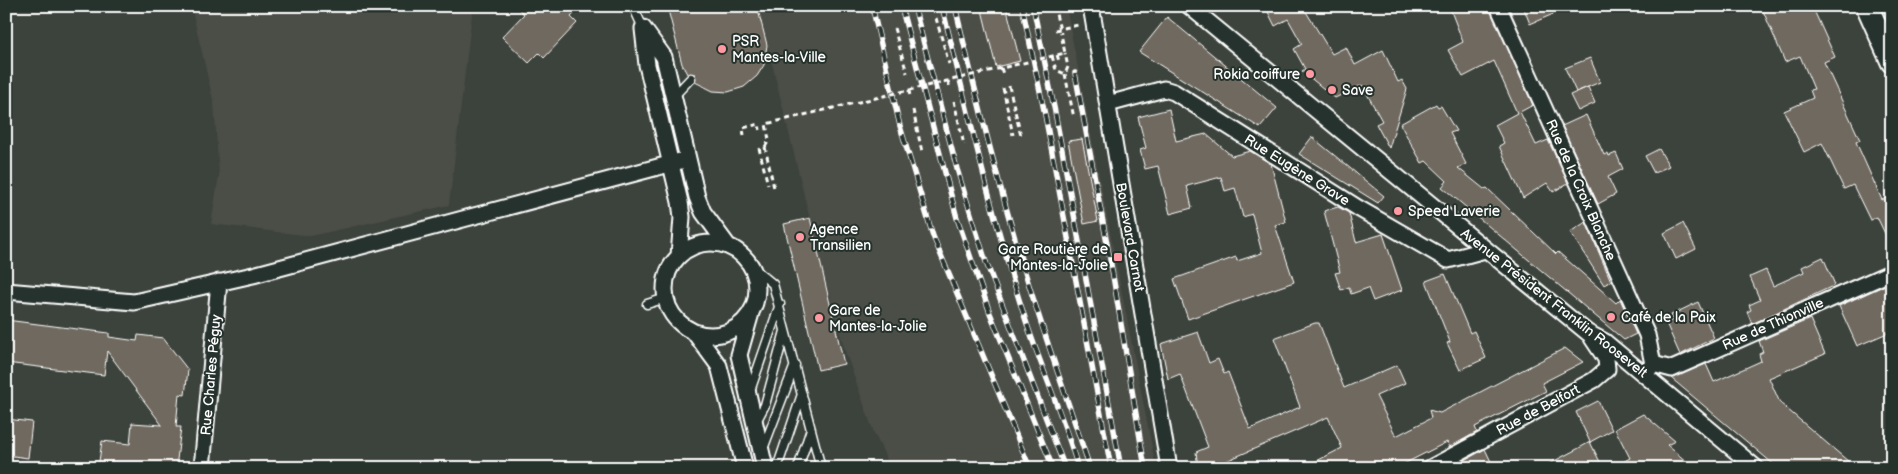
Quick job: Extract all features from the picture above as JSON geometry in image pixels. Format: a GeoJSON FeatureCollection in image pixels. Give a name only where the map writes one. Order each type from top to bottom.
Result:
{"type":"FeatureCollection","features":[{"type":"Feature","properties":{"kind":"main road"},"geometry":{"type":"LineString","coordinates":[[1867,6],[1892,62]]}},
{"type":"Feature","properties":{"kind":"street","name":"Boulevard Carnot"},"geometry":{"type":"LineString","coordinates":[[1091,6],[1169,468]]}},
{"type":"Feature","properties":{"kind":"street","name":"Avenue Président Franklin Roosevelt"},"geometry":{"type":"LineString","coordinates":[[1189,6],[1588,334],[1605,342],[1649,369],[1756,468]]}},
{"type":"Feature","properties":{"kind":"street","name":"Rue de la Croix Blanche"},"geometry":{"type":"LineString","coordinates":[[1498,6],[1647,335],[1649,369]]}},
{"type":"Feature","properties":{"kind":"street"},"geometry":{"type":"LineString","coordinates":[[643,28],[664,57],[688,159],[703,212],[728,246]]}},
{"type":"Feature","properties":{"kind":"street"},"geometry":{"type":"LineString","coordinates":[[643,28],[647,65],[682,217],[679,256]]}},
{"type":"Feature","properties":{"kind":"street","name":"Rue Eugène Grave"},"geometry":{"type":"LineString","coordinates":[[1108,104],[1164,90],[1174,92],[1358,208],[1448,260],[1485,250]]}},
{"type":"Feature","properties":{"kind":"street"},"geometry":{"type":"LineString","coordinates":[[6,291],[134,302],[219,282],[688,159]]}},
{"type":"Feature","properties":{"kind":"street"},"geometry":{"type":"LineString","coordinates":[[752,312],[730,331],[712,335],[694,332],[684,326],[671,312],[666,298],[665,283],[670,268],[679,256],[689,248],[715,243],[728,246],[742,254],[751,266],[758,296],[739,355],[747,398],[763,461]]}},
{"type":"Feature","properties":{"kind":"street","name":"Rue de Thionville"},"geometry":{"type":"LineString","coordinates":[[1649,369],[1672,369],[1892,272]]}},
{"type":"Feature","properties":{"kind":"street","name":"Rue Charles Péguy"},"geometry":{"type":"LineString","coordinates":[[202,468],[219,282]]}},
{"type":"Feature","properties":{"kind":"street"},"geometry":{"type":"LineString","coordinates":[[694,332],[719,366],[745,468]]}},
{"type":"Feature","properties":{"kind":"street","name":"Rue de Belfort"},"geometry":{"type":"LineString","coordinates":[[1430,468],[1594,380],[1604,372],[1607,369],[1606,359],[1588,334]]}},
{"type":"Feature","properties":{"kind":"lane"},"geometry":{"type":"LineString","coordinates":[[633,6],[643,28]]}},
{"type":"Feature","properties":{"kind":"lane"},"geometry":{"type":"LineString","coordinates":[[674,96],[690,78]]}},
{"type":"Feature","properties":{"kind":"lane"},"geometry":{"type":"LineString","coordinates":[[751,266],[774,284],[822,468]]}},
{"type":"Feature","properties":{"kind":"lane"},"geometry":{"type":"LineString","coordinates":[[647,304],[666,298]]}},
{"type":"Feature","properties":{"kind":"lane"},"geometry":{"type":"LineString","coordinates":[[747,398],[780,304]]}},
{"type":"Feature","properties":{"kind":"lane"},"geometry":{"type":"LineString","coordinates":[[754,426],[765,405],[786,328]]}},
{"type":"Feature","properties":{"kind":"lane"},"geometry":{"type":"LineString","coordinates":[[763,461],[795,364]]}},
{"type":"Feature","properties":{"kind":"lane"},"geometry":{"type":"LineString","coordinates":[[777,468],[802,393]]}},
{"type":"Feature","properties":{"kind":"lane"},"geometry":{"type":"LineString","coordinates":[[798,468],[811,429]]}},
{"type":"Feature","properties":{"kind":"lane"},"geometry":{"type":"LineString","coordinates":[[816,468],[819,459]]}},
{"type":"Feature","properties":{"kind":"path"},"geometry":{"type":"LineString","coordinates":[[1054,6],[1068,67],[1065,74],[1074,118]]}},
{"type":"Feature","properties":{"kind":"path"},"geometry":{"type":"LineString","coordinates":[[936,18],[948,64]]}},
{"type":"Feature","properties":{"kind":"path"},"geometry":{"type":"LineString","coordinates":[[1054,30],[1071,26]]}},
{"type":"Feature","properties":{"kind":"path"},"geometry":{"type":"LineString","coordinates":[[894,28],[907,73]]}},
{"type":"Feature","properties":{"kind":"path"},"geometry":{"type":"LineString","coordinates":[[744,136],[743,128],[759,124],[760,130],[760,126],[766,124],[1065,53]]}},
{"type":"Feature","properties":{"kind":"path"},"geometry":{"type":"LineString","coordinates":[[1057,55],[1059,61]]}},
{"type":"Feature","properties":{"kind":"path"},"geometry":{"type":"LineString","coordinates":[[1052,56],[1056,70],[1065,74]]}},
{"type":"Feature","properties":{"kind":"path"},"geometry":{"type":"LineString","coordinates":[[1001,68],[1003,74]]}},
{"type":"Feature","properties":{"kind":"path"},"geometry":{"type":"LineString","coordinates":[[948,81],[950,88]]}},
{"type":"Feature","properties":{"kind":"path"},"geometry":{"type":"LineString","coordinates":[[1009,86],[1021,136]]}},
{"type":"Feature","properties":{"kind":"path"},"geometry":{"type":"LineString","coordinates":[[1003,88],[1013,135]]}},
{"type":"Feature","properties":{"kind":"path"},"geometry":{"type":"LineString","coordinates":[[909,90],[910,97]]}},
{"type":"Feature","properties":{"kind":"path"},"geometry":{"type":"LineString","coordinates":[[954,101],[964,145]]}},
{"type":"Feature","properties":{"kind":"path"},"geometry":{"type":"LineString","coordinates":[[913,110],[922,152]]}},
{"type":"Feature","properties":{"kind":"path"},"geometry":{"type":"LineString","coordinates":[[766,124],[769,140],[765,147],[774,188]]}},
{"type":"Feature","properties":{"kind":"path"},"geometry":{"type":"LineString","coordinates":[[758,148],[768,185]]}},
{"type":"Feature","properties":{"kind":"shaded area"},"geometry":{"type":"Polygon","coordinates":[[[191,6],[473,6],[449,205],[311,236],[211,224],[219,175],[214,104],[191,6]]]}},
{"type":"Feature","properties":{"kind":"shaded area"},"geometry":{"type":"Polygon","coordinates":[[[758,6],[1066,6],[1156,468],[891,468],[874,433],[844,348],[821,265],[758,6]]]}},
{"type":"Feature","properties":{"kind":"building"},"geometry":{"type":"Polygon","coordinates":[[[515,6],[581,6],[571,17],[577,23],[544,58],[539,53],[529,63],[502,37],[524,14],[515,6]]]}},
{"type":"Feature","properties":{"kind":"building","name":"PSR Mantes-la-Ville"},"geometry":{"type":"Polygon","coordinates":[[[667,6],[757,6],[767,45],[764,65],[757,76],[744,87],[728,92],[713,91],[695,82],[695,74],[687,74],[682,64],[667,6]]]}},
{"type":"Feature","properties":{"kind":"building"},"geometry":{"type":"Polygon","coordinates":[[[981,6],[1006,6],[1020,61],[996,67],[981,6]]]}},
{"type":"Feature","properties":{"kind":"building"},"geometry":{"type":"Polygon","coordinates":[[[1265,6],[1313,6],[1305,10],[1332,54],[1346,47],[1355,65],[1383,50],[1398,82],[1402,80],[1407,89],[1389,148],[1376,124],[1382,121],[1362,85],[1335,98],[1302,71],[1305,69],[1294,49],[1302,44],[1288,19],[1275,26],[1265,6]]]}},
{"type":"Feature","properties":{"kind":"building"},"geometry":{"type":"Polygon","coordinates":[[[1449,6],[1489,6],[1533,105],[1520,112],[1536,145],[1548,140],[1568,183],[1553,192],[1547,183],[1523,198],[1499,146],[1504,143],[1495,125],[1517,113],[1494,61],[1463,77],[1448,50],[1463,42],[1449,6]]]}},
{"type":"Feature","properties":{"kind":"building"},"geometry":{"type":"Polygon","coordinates":[[[1523,6],[1572,6],[1530,24],[1523,6]]]}},
{"type":"Feature","properties":{"kind":"building"},"geometry":{"type":"Polygon","coordinates":[[[1761,6],[1812,6],[1835,57],[1824,62],[1860,140],[1856,142],[1882,200],[1892,195],[1892,248],[1877,217],[1870,220],[1853,185],[1844,189],[1822,143],[1804,152],[1784,111],[1813,98],[1810,90],[1814,89],[1800,56],[1785,62],[1761,6]]]}},
{"type":"Feature","properties":{"kind":"building"},"geometry":{"type":"Polygon","coordinates":[[[1167,17],[1277,108],[1260,128],[1139,52],[1167,17]]]}},
{"type":"Feature","properties":{"kind":"building"},"geometry":{"type":"Polygon","coordinates":[[[1590,58],[1600,82],[1576,92],[1565,68],[1590,58]]]}},
{"type":"Feature","properties":{"kind":"building"},"geometry":{"type":"Polygon","coordinates":[[[1588,87],[1595,103],[1578,111],[1570,95],[1588,87]]]}},
{"type":"Feature","properties":{"kind":"building"},"geometry":{"type":"Polygon","coordinates":[[[1436,104],[1438,107],[1441,106],[1456,131],[1450,133],[1466,164],[1458,168],[1484,189],[1487,188],[1556,254],[1558,252],[1616,303],[1620,299],[1636,334],[1624,340],[1442,187],[1447,181],[1426,161],[1422,163],[1400,124],[1436,104]]]}},
{"type":"Feature","properties":{"kind":"building"},"geometry":{"type":"Polygon","coordinates":[[[1169,109],[1176,141],[1206,134],[1232,156],[1250,151],[1271,164],[1286,222],[1275,225],[1294,282],[1188,319],[1174,279],[1236,257],[1237,261],[1262,253],[1252,214],[1243,217],[1235,188],[1225,191],[1221,177],[1187,186],[1192,208],[1170,214],[1158,166],[1145,169],[1140,150],[1146,148],[1138,117],[1169,109]]]}},
{"type":"Feature","properties":{"kind":"building"},"geometry":{"type":"Polygon","coordinates":[[[1586,115],[1604,155],[1608,153],[1609,156],[1616,153],[1623,169],[1608,177],[1616,194],[1598,204],[1562,126],[1586,115]]]}},
{"type":"Feature","properties":{"kind":"building"},"geometry":{"type":"Polygon","coordinates":[[[1312,137],[1384,196],[1378,203],[1299,154],[1312,137]]]}},
{"type":"Feature","properties":{"kind":"building"},"geometry":{"type":"Polygon","coordinates":[[[1082,139],[1098,221],[1084,224],[1068,141],[1082,139]]]}},
{"type":"Feature","properties":{"kind":"building"},"geometry":{"type":"Polygon","coordinates":[[[1659,149],[1669,166],[1654,173],[1645,156],[1659,149]]]}},
{"type":"Feature","properties":{"kind":"building"},"geometry":{"type":"Polygon","coordinates":[[[1338,207],[1349,213],[1356,242],[1383,234],[1402,290],[1373,301],[1368,288],[1351,294],[1349,287],[1341,290],[1335,273],[1340,272],[1324,211],[1338,207]]]}},
{"type":"Feature","properties":{"kind":"building","name":"Gare de Mantes-la-Jolie"},"geometry":{"type":"Polygon","coordinates":[[[810,218],[844,364],[818,370],[784,224],[810,218]]]}},
{"type":"Feature","properties":{"kind":"building"},"geometry":{"type":"Polygon","coordinates":[[[1586,222],[1611,281],[1604,285],[1570,232],[1586,222]]]}},
{"type":"Feature","properties":{"kind":"building"},"geometry":{"type":"Polygon","coordinates":[[[1683,223],[1696,249],[1676,259],[1664,233],[1683,223]]]}},
{"type":"Feature","properties":{"kind":"building"},"geometry":{"type":"Polygon","coordinates":[[[1823,257],[1835,285],[1752,324],[1747,312],[1751,310],[1749,305],[1760,300],[1750,277],[1766,270],[1773,286],[1804,272],[1802,267],[1823,257]]]}},
{"type":"Feature","properties":{"kind":"building"},"geometry":{"type":"Polygon","coordinates":[[[1445,274],[1470,333],[1474,331],[1486,358],[1460,370],[1447,343],[1450,342],[1426,281],[1445,274]]]}},
{"type":"Feature","properties":{"kind":"building"},"geometry":{"type":"Polygon","coordinates":[[[1892,282],[1892,331],[1857,346],[1839,306],[1892,282]]]}},
{"type":"Feature","properties":{"kind":"building"},"geometry":{"type":"Polygon","coordinates":[[[1698,302],[1714,338],[1680,355],[1666,323],[1673,320],[1671,315],[1698,302]]]}},
{"type":"Feature","properties":{"kind":"building"},"geometry":{"type":"Polygon","coordinates":[[[1810,319],[1825,354],[1769,378],[1780,403],[1856,468],[1778,468],[1671,378],[1706,364],[1714,382],[1761,361],[1759,354],[1763,352],[1759,341],[1810,319]]]}},
{"type":"Feature","properties":{"kind":"building"},"geometry":{"type":"Polygon","coordinates":[[[6,320],[109,333],[109,337],[137,341],[138,335],[163,338],[188,370],[185,395],[179,394],[176,427],[181,427],[176,468],[98,468],[102,441],[130,444],[132,423],[162,425],[107,351],[104,375],[6,363],[6,320]]]}},
{"type":"Feature","properties":{"kind":"building"},"geometry":{"type":"Polygon","coordinates":[[[1319,323],[1344,388],[1397,365],[1405,383],[1376,396],[1396,436],[1431,418],[1429,410],[1440,413],[1565,348],[1583,362],[1542,383],[1546,391],[1475,427],[1477,432],[1450,447],[1447,442],[1396,468],[1303,468],[1342,448],[1328,417],[1210,468],[1198,468],[1196,452],[1208,447],[1180,374],[1168,379],[1161,344],[1198,332],[1209,363],[1218,359],[1224,374],[1228,372],[1250,429],[1300,407],[1274,338],[1319,323]]]}},
{"type":"Feature","properties":{"kind":"building"},"geometry":{"type":"Polygon","coordinates":[[[1598,401],[1612,430],[1590,442],[1576,412],[1598,401]]]}},
{"type":"Feature","properties":{"kind":"building"},"geometry":{"type":"Polygon","coordinates":[[[1643,414],[1675,441],[1667,445],[1694,468],[1612,468],[1630,458],[1615,429],[1643,414]]]}},
{"type":"Feature","properties":{"kind":"building"},"geometry":{"type":"Polygon","coordinates":[[[6,419],[32,422],[28,458],[6,455],[6,419]]]}},
{"type":"Feature","properties":{"kind":"building"},"geometry":{"type":"Polygon","coordinates":[[[1590,442],[1603,468],[1541,468],[1581,447],[1590,442]]]}},
{"type":"Feature","properties":{"kind":"building"},"geometry":{"type":"Polygon","coordinates":[[[1485,449],[1494,468],[1460,468],[1458,464],[1485,449]]]}},
{"type":"Feature","properties":{"kind":"railway"},"geometry":{"type":"LineString","coordinates":[[872,6],[900,126],[933,236],[1030,468]]}},
{"type":"Feature","properties":{"kind":"railway"},"geometry":{"type":"LineString","coordinates":[[901,6],[957,218],[990,313],[1053,468]]}},
{"type":"Feature","properties":{"kind":"railway"},"geometry":{"type":"LineString","coordinates":[[914,6],[957,169],[986,262],[1065,468]]}},
{"type":"Feature","properties":{"kind":"railway"},"geometry":{"type":"LineString","coordinates":[[942,6],[1002,243],[1026,321],[1078,468]]}},
{"type":"Feature","properties":{"kind":"railway"},"geometry":{"type":"LineString","coordinates":[[955,6],[986,133],[1012,228],[1037,312],[1090,468]]}},
{"type":"Feature","properties":{"kind":"railway"},"geometry":{"type":"LineString","coordinates":[[1022,6],[1045,115],[1111,468]]}},
{"type":"Feature","properties":{"kind":"railway"},"geometry":{"type":"LineString","coordinates":[[1033,6],[1055,112],[1121,468]]}},
{"type":"Feature","properties":{"kind":"railway"},"geometry":{"type":"LineString","coordinates":[[1075,73],[1112,270],[1145,468]]}},
{"type":"Feature","properties":{"kind":"place","name":"PSR Mantes-la-Ville"},"geometry":{"type":"Point","coordinates":[722,49]}},
{"type":"Feature","properties":{"kind":"place","name":"Rokia coiffure"},"geometry":{"type":"Point","coordinates":[1310,74]}},
{"type":"Feature","properties":{"kind":"place","name":"Save"},"geometry":{"type":"Point","coordinates":[1332,90]}},
{"type":"Feature","properties":{"kind":"place","name":"Speed Laverie"},"geometry":{"type":"Point","coordinates":[1398,211]}},
{"type":"Feature","properties":{"kind":"place","name":"Agence Transilien"},"geometry":{"type":"Point","coordinates":[800,237]}},
{"type":"Feature","properties":{"kind":"place","name":"Gare Routière de Mantes-la-Jolie"},"geometry":{"type":"Point","coordinates":[1118,257]}},
{"type":"Feature","properties":{"kind":"place","name":"Café de la Paix"},"geometry":{"type":"Point","coordinates":[1611,317]}},
{"type":"Feature","properties":{"kind":"place","name":"Gare de Mantes-la-Jolie"},"geometry":{"type":"Point","coordinates":[819,318]}}]}
